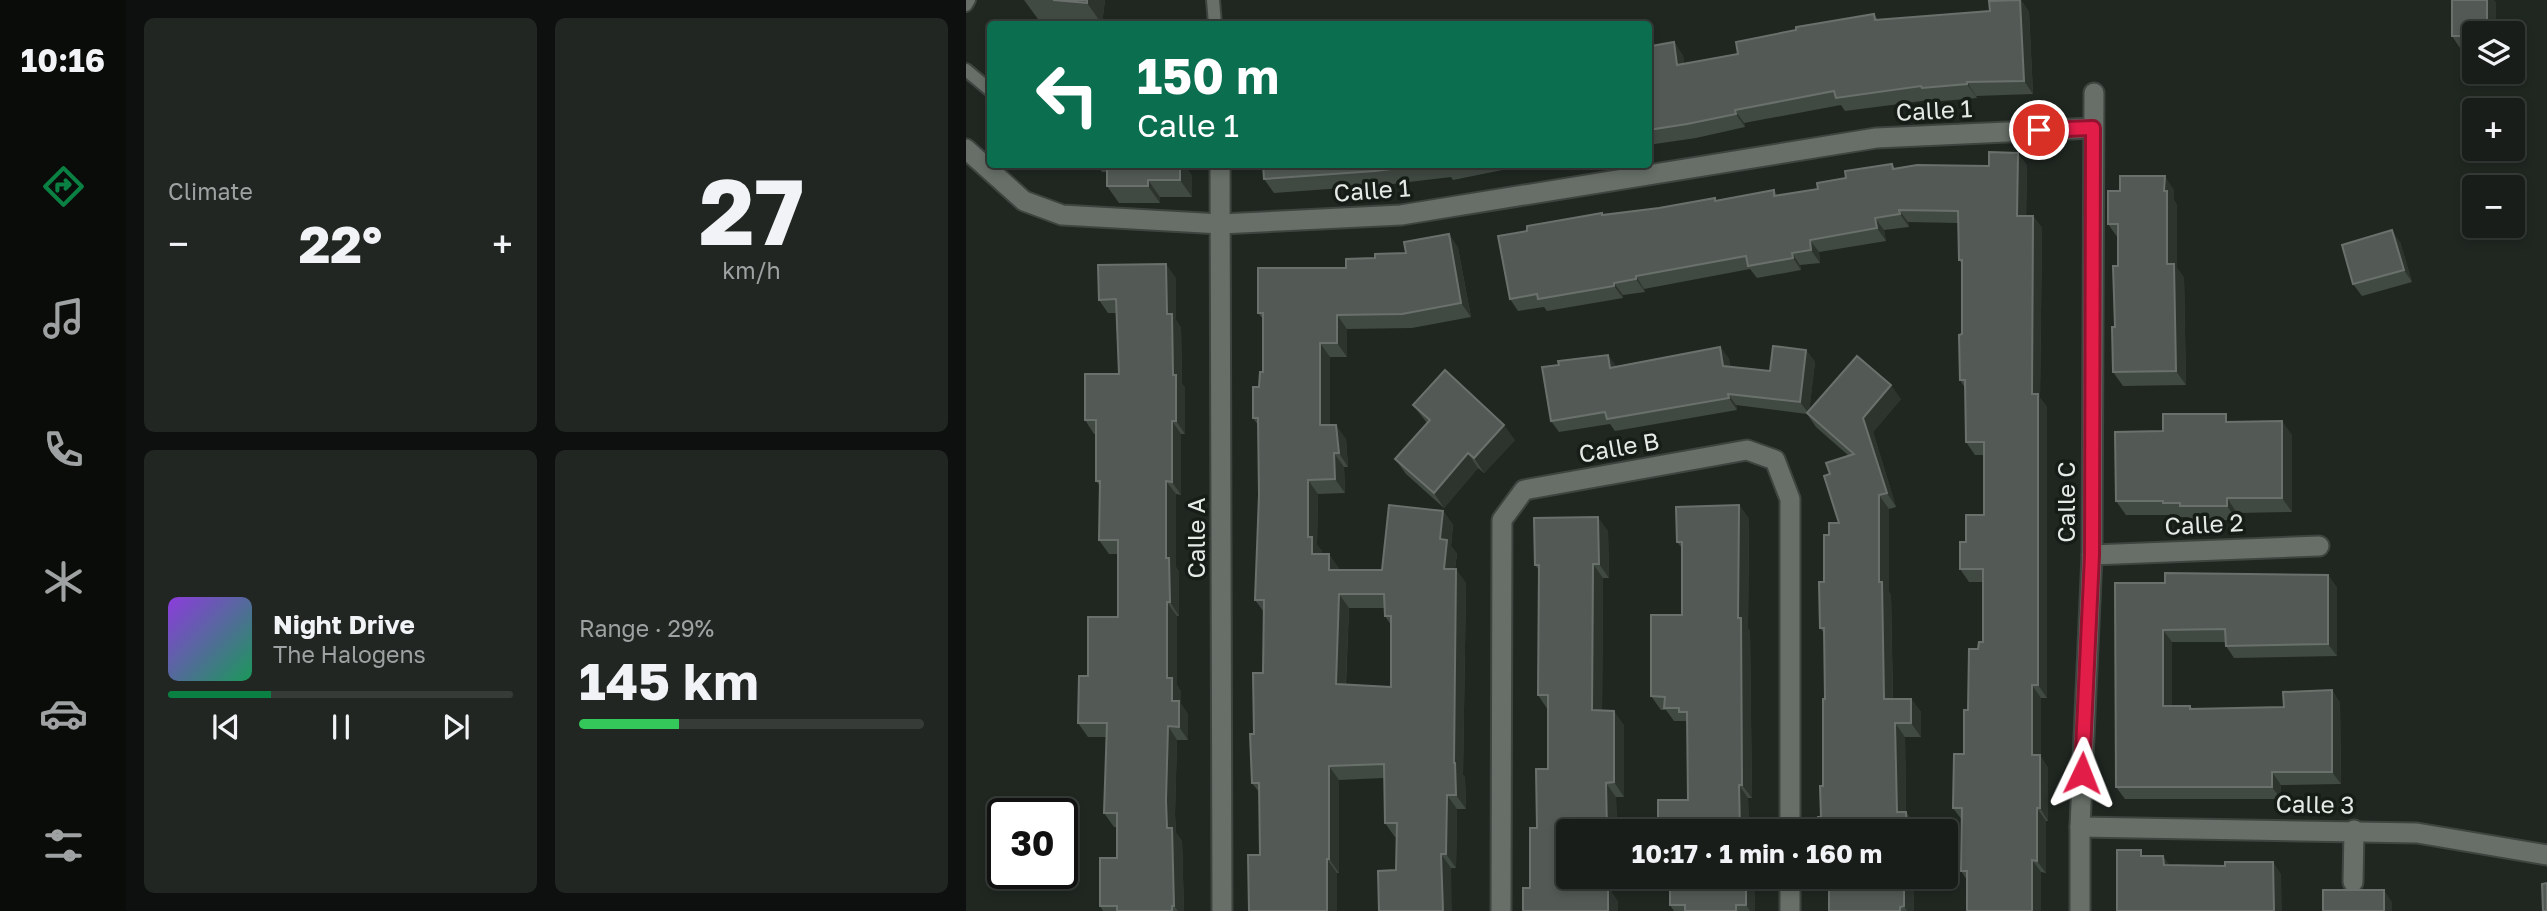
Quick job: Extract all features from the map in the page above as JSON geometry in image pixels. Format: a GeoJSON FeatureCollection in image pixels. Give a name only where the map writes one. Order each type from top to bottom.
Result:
{"type":"FeatureCollection","features":[{"type":"Feature","properties":{"kind":"street","name":"Calle C"},"geometry":{"type":"LineString","coordinates":[[2080,911],[2080,827],[2092,555],[2094,93]]}},
{"type":"Feature","properties":{"kind":"street","name":"Calle 1"},"geometry":{"type":"LineString","coordinates":[[987,168],[1024,201],[1062,215],[1221,224],[1401,215],[1876,138],[2093,128]]}},
{"type":"Feature","properties":{"kind":"street","name":"Calle 1"},"geometry":{"type":"LineString","coordinates":[[966,149],[987,168]]}},
{"type":"Feature","properties":{"kind":"street","name":"Calle A"},"geometry":{"type":"LineString","coordinates":[[1220,168],[1222,911]]}},
{"type":"Feature","properties":{"kind":"street","name":"Calle B"},"geometry":{"type":"LineString","coordinates":[[1502,911],[1502,520],[1524,489],[1747,450],[1775,460],[1790,499],[1790,819]]}},
{"type":"Feature","properties":{"kind":"street","name":"Calle 2"},"geometry":{"type":"LineString","coordinates":[[2092,555],[2319,546]]}},
{"type":"Feature","properties":{"kind":"street","name":"Calle 3"},"geometry":{"type":"LineString","coordinates":[[2080,827],[2417,832],[2547,855]]}},
{"type":"Feature","properties":{"kind":"street"},"geometry":{"type":"LineString","coordinates":[[2353,882],[2354,830]]}},
{"type":"Feature","properties":{"kind":"street"},"geometry":{"type":"LineString","coordinates":[[1790,889],[1790,911]]}},
{"type":"Feature","properties":{"kind":"lane"},"geometry":{"type":"LineString","coordinates":[[966,5],[969,0]]}},
{"type":"Feature","properties":{"kind":"lane"},"geometry":{"type":"LineString","coordinates":[[1213,0],[1215,21]]}},
{"type":"Feature","properties":{"kind":"lane"},"geometry":{"type":"LineString","coordinates":[[966,70],[987,88]]}},
{"type":"Feature","properties":{"kind":"building"},"geometry":{"type":"Polygon","coordinates":[[[1053,0],[1087,0],[1087,3],[1053,0]]]}},
{"type":"Feature","properties":{"kind":"building"},"geometry":{"type":"Polygon","coordinates":[[[2020,0],[2024,81],[1921,86],[1836,98],[1834,91],[1735,110],[1736,114],[1652,129],[1652,46],[1674,42],[1677,65],[1738,54],[1736,42],[1796,30],[1796,27],[1874,14],[1875,20],[1990,11],[1989,1],[2020,0]]]}},
{"type":"Feature","properties":{"kind":"building"},"geometry":{"type":"Polygon","coordinates":[[[2452,0],[2487,0],[2487,21],[2462,21],[2462,36],[2452,36],[2452,0]]]}},
{"type":"Feature","properties":{"kind":"building"},"geometry":{"type":"Polygon","coordinates":[[[1989,152],[2018,153],[2017,216],[2033,216],[2032,394],[2038,394],[2038,685],[2032,685],[2032,755],[2040,755],[2040,808],[2037,808],[2037,861],[2032,860],[2032,911],[1967,911],[1967,871],[1961,871],[1962,808],[1953,808],[1954,754],[1964,754],[1969,649],[1978,649],[1979,642],[1983,642],[1983,569],[1960,569],[1960,542],[1966,542],[1966,515],[1984,515],[1984,442],[1966,442],[1965,380],[1960,380],[1962,260],[1959,260],[1958,211],[1899,210],[1900,214],[1875,218],[1877,228],[1810,240],[1811,250],[1792,253],[1793,258],[1748,266],[1746,256],[1636,276],[1636,279],[1614,283],[1614,286],[1538,299],[1537,294],[1510,299],[1498,236],[1527,231],[1527,226],[1602,213],[1659,208],[1715,198],[1715,201],[1774,190],[1774,196],[1818,189],[1817,183],[1846,178],[1845,171],[1892,164],[1893,169],[1917,165],[1989,166],[1989,152]]]}},
{"type":"Feature","properties":{"kind":"building"},"geometry":{"type":"Polygon","coordinates":[[[1107,168],[1180,168],[1180,180],[1148,180],[1148,186],[1107,186],[1107,168]]]}},
{"type":"Feature","properties":{"kind":"building"},"geometry":{"type":"Polygon","coordinates":[[[1263,168],[1400,168],[1375,171],[1264,179],[1263,168]]]}},
{"type":"Feature","properties":{"kind":"building"},"geometry":{"type":"Polygon","coordinates":[[[2120,176],[2165,176],[2167,264],[2174,264],[2176,371],[2113,372],[2113,266],[2118,266],[2118,224],[2108,224],[2108,191],[2120,191],[2120,176]]]}},
{"type":"Feature","properties":{"kind":"building"},"geometry":{"type":"Polygon","coordinates":[[[2392,230],[2404,270],[2353,284],[2342,245],[2392,230]]]}},
{"type":"Feature","properties":{"kind":"building"},"geometry":{"type":"Polygon","coordinates":[[[1449,234],[1461,303],[1402,314],[1337,315],[1337,343],[1320,343],[1320,425],[1336,425],[1339,453],[1334,453],[1335,479],[1308,480],[1308,537],[1312,537],[1312,554],[1329,554],[1329,570],[1382,570],[1389,505],[1443,511],[1440,539],[1447,540],[1444,569],[1456,569],[1456,795],[1447,795],[1446,854],[1441,854],[1443,911],[1379,911],[1378,871],[1396,870],[1397,823],[1385,823],[1384,764],[1329,766],[1327,911],[1249,911],[1248,855],[1260,855],[1259,783],[1252,783],[1250,734],[1254,734],[1253,673],[1263,673],[1264,600],[1255,600],[1259,495],[1258,418],[1253,418],[1253,387],[1259,387],[1260,372],[1263,372],[1263,313],[1258,313],[1258,268],[1346,268],[1346,259],[1406,253],[1404,242],[1449,234]],[[1339,594],[1336,684],[1391,687],[1391,616],[1385,616],[1384,594],[1339,594]]]}},
{"type":"Feature","properties":{"kind":"building"},"geometry":{"type":"Polygon","coordinates":[[[1166,264],[1167,314],[1172,314],[1173,375],[1176,375],[1176,421],[1172,421],[1172,482],[1166,481],[1166,558],[1169,558],[1170,602],[1167,602],[1167,678],[1172,678],[1172,701],[1179,701],[1179,727],[1168,726],[1166,800],[1167,828],[1172,828],[1174,906],[1172,911],[1117,911],[1117,906],[1100,906],[1100,858],[1117,858],[1117,813],[1104,813],[1107,723],[1078,723],[1079,676],[1088,676],[1088,617],[1118,617],[1118,540],[1099,540],[1100,481],[1096,481],[1096,420],[1085,420],[1085,374],[1119,374],[1116,299],[1099,300],[1098,265],[1166,264]]]}},
{"type":"Feature","properties":{"kind":"building"},"geometry":{"type":"Polygon","coordinates":[[[1773,346],[1806,350],[1800,402],[1728,394],[1729,398],[1607,419],[1605,412],[1551,421],[1542,367],[1559,365],[1558,361],[1608,355],[1610,368],[1720,347],[1723,366],[1770,371],[1773,346]]]}},
{"type":"Feature","properties":{"kind":"building"},"geometry":{"type":"Polygon","coordinates":[[[1857,356],[1891,385],[1863,418],[1887,493],[1879,495],[1879,582],[1882,582],[1884,699],[1911,699],[1911,723],[1895,723],[1897,812],[1906,812],[1906,819],[1818,819],[1821,817],[1820,786],[1823,786],[1825,699],[1824,628],[1820,628],[1819,582],[1824,582],[1824,535],[1829,535],[1829,523],[1839,523],[1824,476],[1830,474],[1826,463],[1854,454],[1807,413],[1857,356]]]}},
{"type":"Feature","properties":{"kind":"building"},"geometry":{"type":"Polygon","coordinates":[[[1445,370],[1504,425],[1474,458],[1468,453],[1434,493],[1395,459],[1430,420],[1413,405],[1445,370]]]}},
{"type":"Feature","properties":{"kind":"building"},"geometry":{"type":"Polygon","coordinates":[[[2163,414],[2226,414],[2226,422],[2282,421],[2282,498],[2227,498],[2227,506],[2180,506],[2180,503],[2163,501],[2116,501],[2115,432],[2163,431],[2163,414]]]}},
{"type":"Feature","properties":{"kind":"building"},"geometry":{"type":"Polygon","coordinates":[[[1739,505],[1738,618],[1741,618],[1742,785],[1739,785],[1740,819],[1658,819],[1658,800],[1688,800],[1687,712],[1679,712],[1679,708],[1664,708],[1665,697],[1651,696],[1651,615],[1682,615],[1682,542],[1677,542],[1676,507],[1739,505]]]}},
{"type":"Feature","properties":{"kind":"building"},"geometry":{"type":"Polygon","coordinates":[[[1598,517],[1599,564],[1593,564],[1592,710],[1614,711],[1614,782],[1606,783],[1607,819],[1556,819],[1556,889],[1608,889],[1608,911],[1523,911],[1523,888],[1530,888],[1530,828],[1537,828],[1536,769],[1548,769],[1548,695],[1538,695],[1539,565],[1535,565],[1534,518],[1598,517]]]}},
{"type":"Feature","properties":{"kind":"building"},"geometry":{"type":"Polygon","coordinates":[[[2165,573],[2328,575],[2328,644],[2226,646],[2225,629],[2163,630],[2163,706],[2190,706],[2190,709],[2284,707],[2283,692],[2332,690],[2332,772],[2272,772],[2272,787],[2116,787],[2115,583],[2165,583],[2165,573]]]}},
{"type":"Feature","properties":{"kind":"building"},"geometry":{"type":"Polygon","coordinates":[[[2117,850],[2141,850],[2141,856],[2163,856],[2164,865],[2225,866],[2225,862],[2273,862],[2274,911],[2117,911],[2117,850]]]}},
{"type":"Feature","properties":{"kind":"building"},"geometry":{"type":"Polygon","coordinates":[[[2547,883],[2547,911],[2543,911],[2542,884],[2547,883]]]}},
{"type":"Feature","properties":{"kind":"building"},"geometry":{"type":"Polygon","coordinates":[[[1670,889],[1746,889],[1746,905],[1736,905],[1736,911],[1685,911],[1685,905],[1670,905],[1670,889]]]}},
{"type":"Feature","properties":{"kind":"building"},"geometry":{"type":"Polygon","coordinates":[[[1829,889],[1904,889],[1904,906],[1900,907],[1900,911],[1829,911],[1829,889]]]}},
{"type":"Feature","properties":{"kind":"building"},"geometry":{"type":"Polygon","coordinates":[[[2323,890],[2384,890],[2384,911],[2323,911],[2323,890]]]}},
{"type":"Feature","properties":{"kind":"route"},"geometry":{"type":"LineString","coordinates":[[2039,130],[2093,128],[2092,555],[2082,773]]}}]}
